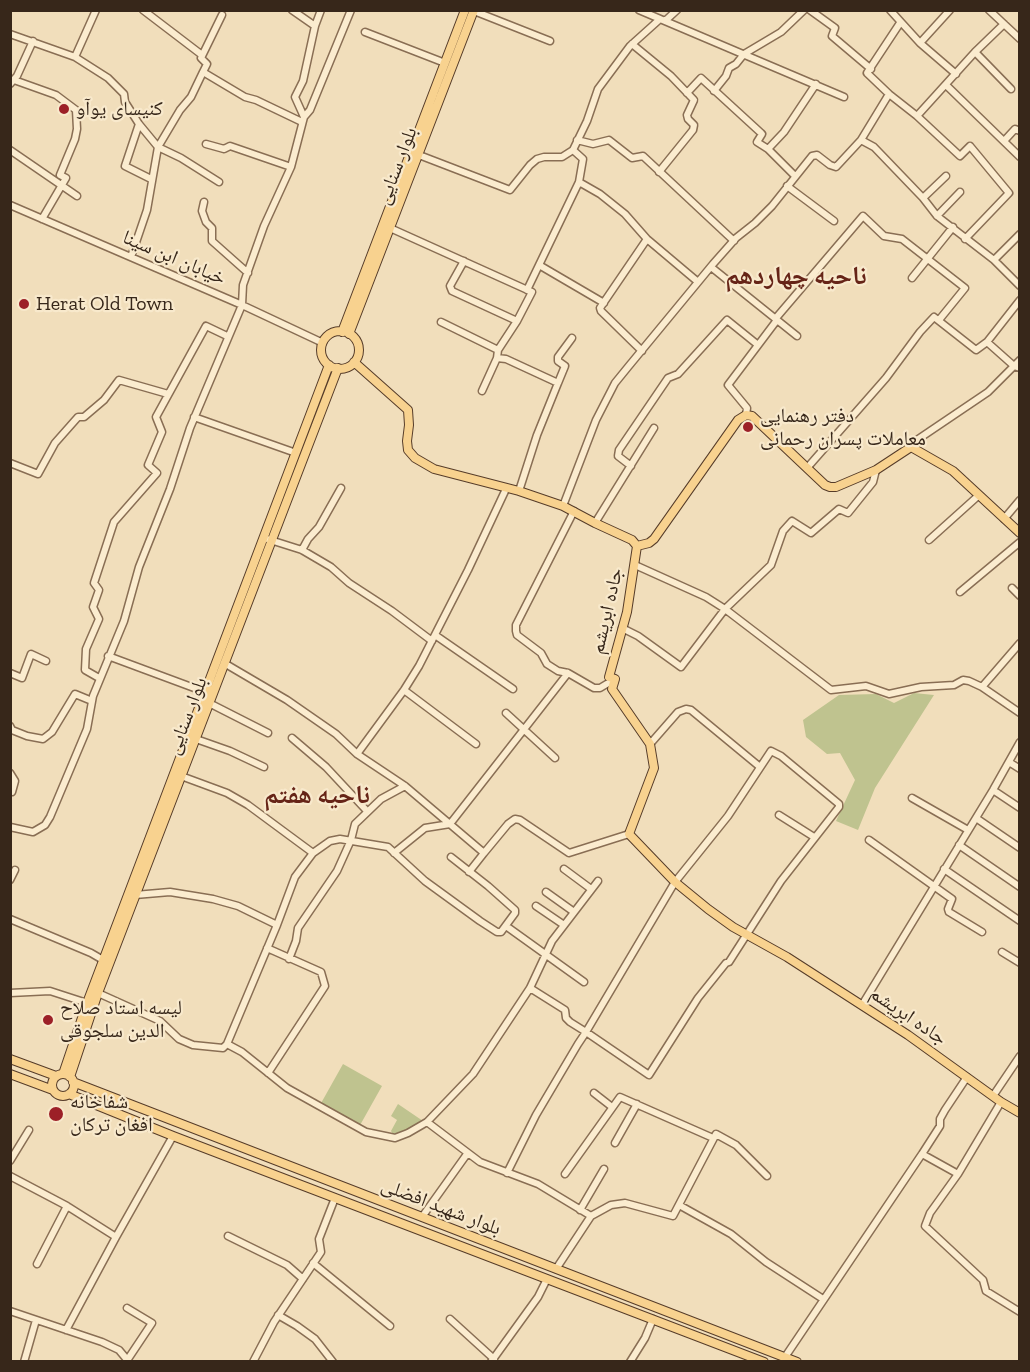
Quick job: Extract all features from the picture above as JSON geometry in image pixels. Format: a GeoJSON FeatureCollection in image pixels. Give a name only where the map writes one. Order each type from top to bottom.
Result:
{"type":"FeatureCollection","features":[{"type":"Feature","properties":{"kind":"main road","name":"بلوار سنایی"},"geometry":{"type":"LineString","coordinates":[[346,333],[465,10]]}},
{"type":"Feature","properties":{"kind":"main road","name":"بلوار سنایی"},"geometry":{"type":"LineString","coordinates":[[346,333],[390,228],[474,11]]}},
{"type":"Feature","properties":{"kind":"main road"},"geometry":{"type":"LineString","coordinates":[[346,333],[358,345],[358,354],[354,362],[347,367],[338,368],[329,365],[322,353],[323,343],[329,335],[346,333]]}},
{"type":"Feature","properties":{"kind":"main road","name":"جاده ابریشم"},"geometry":{"type":"LineString","coordinates":[[354,362],[408,410],[410,425],[408,450],[415,458],[434,469],[519,491],[563,506],[632,540],[637,546],[622,628],[609,677],[615,680],[612,689],[650,744]]}},
{"type":"Feature","properties":{"kind":"main road","name":"بلوار سنایی"},"geometry":{"type":"LineString","coordinates":[[66,1077],[87,1003],[329,365]]}},
{"type":"Feature","properties":{"kind":"main road","name":"بلوار سنایی"},"geometry":{"type":"LineString","coordinates":[[66,1077],[338,368]]}},
{"type":"Feature","properties":{"kind":"main road"},"geometry":{"type":"LineString","coordinates":[[637,546],[654,539],[738,420],[746,415],[752,416],[825,484],[836,487],[876,470],[911,447],[953,471],[1020,533]]}},
{"type":"Feature","properties":{"kind":"main road"},"geometry":{"type":"LineString","coordinates":[[629,834],[654,768],[650,744]]}},
{"type":"Feature","properties":{"kind":"main road","name":"جاده ابریشم"},"geometry":{"type":"LineString","coordinates":[[629,834],[675,882],[708,909],[862,1005],[1000,1102],[1020,1113]]}},
{"type":"Feature","properties":{"kind":"main road","name":"بلوار شهید افضلی"},"geometry":{"type":"LineString","coordinates":[[10,1059],[66,1077],[384,1203],[797,1362]]}},
{"type":"Feature","properties":{"kind":"main road"},"geometry":{"type":"LineString","coordinates":[[10,1074],[53,1090],[52,1084],[66,1077],[73,1089],[69,1094]]}},
{"type":"Feature","properties":{"kind":"main road","name":"بلوار شهید افضلی"},"geometry":{"type":"LineString","coordinates":[[53,1090],[60,1095],[69,1094],[764,1362]]}},
{"type":"Feature","properties":{"kind":"main road"},"geometry":{"type":"LineString","coordinates":[[379,1215],[384,1203]]}},
{"type":"Feature","properties":{"kind":"main road"},"geometry":{"type":"LineString","coordinates":[[648,1305],[649,1318]]}},
{"type":"Feature","properties":{"kind":"street"},"geometry":{"type":"LineString","coordinates":[[75,57],[96,10]]}},
{"type":"Feature","properties":{"kind":"street"},"geometry":{"type":"LineString","coordinates":[[143,10],[202,55]]}},
{"type":"Feature","properties":{"kind":"street"},"geometry":{"type":"LineString","coordinates":[[292,10],[315,26]]}},
{"type":"Feature","properties":{"kind":"street"},"geometry":{"type":"LineString","coordinates":[[303,119],[296,97],[303,81],[315,26],[321,10]]}},
{"type":"Feature","properties":{"kind":"street"},"geometry":{"type":"LineString","coordinates":[[10,827],[33,832],[45,825],[87,729],[99,678],[124,621],[139,567],[170,489],[194,417],[242,305],[243,285],[264,226],[291,167],[303,119],[310,110],[351,10]]}},
{"type":"Feature","properties":{"kind":"street"},"geometry":{"type":"LineString","coordinates":[[639,10],[844,97]]}},
{"type":"Feature","properties":{"kind":"street"},"geometry":{"type":"LineString","coordinates":[[419,155],[510,190],[537,159],[562,157],[573,150],[587,121],[598,89],[632,44],[677,10]]}},
{"type":"Feature","properties":{"kind":"street"},"geometry":{"type":"LineString","coordinates":[[714,91],[726,76],[729,68],[735,66],[744,54],[781,32],[804,10]]}},
{"type":"Feature","properties":{"kind":"street"},"geometry":{"type":"LineString","coordinates":[[810,10],[835,28],[832,36],[871,69]]}},
{"type":"Feature","properties":{"kind":"street"},"geometry":{"type":"LineString","coordinates":[[890,10],[920,43],[956,74]]}},
{"type":"Feature","properties":{"kind":"street"},"geometry":{"type":"LineString","coordinates":[[920,43],[950,10]]}},
{"type":"Feature","properties":{"kind":"street"},"geometry":{"type":"LineString","coordinates":[[989,10],[1020,39]]}},
{"type":"Feature","properties":{"kind":"street"},"geometry":{"type":"LineString","coordinates":[[474,11],[550,41]]}},
{"type":"Feature","properties":{"kind":"street"},"geometry":{"type":"LineString","coordinates":[[131,257],[147,210],[158,147],[180,110],[191,97],[207,64],[201,60],[202,55],[222,15]]}},
{"type":"Feature","properties":{"kind":"street"},"geometry":{"type":"LineString","coordinates":[[900,23],[867,73],[960,156],[970,146],[1009,193],[965,238]]}},
{"type":"Feature","properties":{"kind":"street"},"geometry":{"type":"LineString","coordinates":[[917,116],[975,52],[1004,24]]}},
{"type":"Feature","properties":{"kind":"street"},"geometry":{"type":"LineString","coordinates":[[365,32],[445,63]]}},
{"type":"Feature","properties":{"kind":"street"},"geometry":{"type":"LineString","coordinates":[[10,34],[75,57],[111,80],[123,94],[125,102],[139,124],[158,147],[219,182]]}},
{"type":"Feature","properties":{"kind":"street"},"geometry":{"type":"LineString","coordinates":[[33,41],[12,82],[56,95],[76,110],[77,119],[75,139],[60,175],[66,178],[42,219]]}},
{"type":"Feature","properties":{"kind":"street"},"geometry":{"type":"LineString","coordinates":[[632,44],[671,76],[694,100],[687,115],[694,128],[659,172]]}},
{"type":"Feature","properties":{"kind":"street"},"geometry":{"type":"LineString","coordinates":[[975,52],[1011,90]]}},
{"type":"Feature","properties":{"kind":"street"},"geometry":{"type":"LineString","coordinates":[[203,72],[244,96],[303,119]]}},
{"type":"Feature","properties":{"kind":"street"},"geometry":{"type":"LineString","coordinates":[[687,93],[701,78],[761,133],[757,142],[768,149],[795,176]]}},
{"type":"Feature","properties":{"kind":"street"},"geometry":{"type":"LineString","coordinates":[[768,149],[784,132],[816,84]]}},
{"type":"Feature","properties":{"kind":"street"},"geometry":{"type":"LineString","coordinates":[[946,85],[1020,157]]}},
{"type":"Feature","properties":{"kind":"street"},"geometry":{"type":"LineString","coordinates":[[563,506],[596,420],[615,383],[711,267],[734,241],[772,206],[814,155],[830,165],[838,166],[861,140],[889,94]]}},
{"type":"Feature","properties":{"kind":"street"},"geometry":{"type":"LineString","coordinates":[[139,124],[125,166],[151,179]]}},
{"type":"Feature","properties":{"kind":"street"},"geometry":{"type":"LineString","coordinates":[[1004,141],[1015,129],[1020,131]]}},
{"type":"Feature","properties":{"kind":"street"},"geometry":{"type":"LineString","coordinates":[[577,140],[591,144],[609,140],[632,158],[643,156],[734,241]]}},
{"type":"Feature","properties":{"kind":"street"},"geometry":{"type":"LineString","coordinates":[[861,140],[874,147],[937,216],[994,260],[1020,286]]}},
{"type":"Feature","properties":{"kind":"street"},"geometry":{"type":"LineString","coordinates":[[206,144],[224,149],[230,146],[291,167]]}},
{"type":"Feature","properties":{"kind":"street"},"geometry":{"type":"LineString","coordinates":[[10,150],[77,196]]}},
{"type":"Feature","properties":{"kind":"street"},"geometry":{"type":"LineString","coordinates":[[527,290],[579,182],[583,159],[573,150]]}},
{"type":"Feature","properties":{"kind":"street"},"geometry":{"type":"LineString","coordinates":[[923,198],[946,176]]}},
{"type":"Feature","properties":{"kind":"street"},"geometry":{"type":"LineString","coordinates":[[579,182],[600,194],[626,214],[647,239],[698,282]]}},
{"type":"Feature","properties":{"kind":"street"},"geometry":{"type":"LineString","coordinates":[[787,186],[834,221]]}},
{"type":"Feature","properties":{"kind":"street"},"geometry":{"type":"LineString","coordinates":[[937,216],[960,192]]}},
{"type":"Feature","properties":{"kind":"street"},"geometry":{"type":"LineString","coordinates":[[204,202],[202,211],[206,222],[212,228],[212,241],[248,273]]}},
{"type":"Feature","properties":{"kind":"street","name":"خیابان ابن سینا"},"geometry":{"type":"LineString","coordinates":[[10,205],[242,305],[323,343]]}},
{"type":"Feature","properties":{"kind":"street"},"geometry":{"type":"LineString","coordinates":[[746,415],[747,408],[728,385],[777,319],[862,216],[884,236],[902,239],[965,288],[939,320]]}},
{"type":"Feature","properties":{"kind":"street"},"geometry":{"type":"LineString","coordinates":[[912,278],[953,227]]}},
{"type":"Feature","properties":{"kind":"street"},"geometry":{"type":"LineString","coordinates":[[390,228],[533,293],[498,354],[482,391]]}},
{"type":"Feature","properties":{"kind":"street"},"geometry":{"type":"LineString","coordinates":[[994,260],[1020,234]]}},
{"type":"Feature","properties":{"kind":"street"},"geometry":{"type":"LineString","coordinates":[[642,351],[600,308],[647,239]]}},
{"type":"Feature","properties":{"kind":"street"},"geometry":{"type":"LineString","coordinates":[[464,261],[450,286],[452,291],[517,321]]}},
{"type":"Feature","properties":{"kind":"street"},"geometry":{"type":"LineString","coordinates":[[539,265],[604,303]]}},
{"type":"Feature","properties":{"kind":"street"},"geometry":{"type":"LineString","coordinates":[[711,267],[796,336]]}},
{"type":"Feature","properties":{"kind":"street"},"geometry":{"type":"LineString","coordinates":[[807,468],[886,378],[934,317],[976,350],[987,342],[1020,300]]}},
{"type":"Feature","properties":{"kind":"street"},"geometry":{"type":"LineString","coordinates":[[631,466],[618,456],[619,450],[668,378],[678,374],[727,320],[758,345]]}},
{"type":"Feature","properties":{"kind":"street"},"geometry":{"type":"LineString","coordinates":[[441,322],[506,359],[558,383]]}},
{"type":"Feature","properties":{"kind":"street"},"geometry":{"type":"LineString","coordinates":[[99,678],[85,669],[86,649],[99,619],[93,607],[99,590],[94,583],[114,522],[157,473],[148,465],[162,432],[156,417],[207,326],[227,336]]}},
{"type":"Feature","properties":{"kind":"street"},"geometry":{"type":"LineString","coordinates":[[519,491],[537,435],[565,366],[558,361],[558,357],[572,338]]}},
{"type":"Feature","properties":{"kind":"street"},"geometry":{"type":"LineString","coordinates":[[987,342],[1017,367]]}},
{"type":"Feature","properties":{"kind":"street"},"geometry":{"type":"LineString","coordinates":[[911,447],[911,444],[988,392],[1017,367],[1020,360]]}},
{"type":"Feature","properties":{"kind":"street"},"geometry":{"type":"LineString","coordinates":[[10,463],[38,474],[55,443],[78,417],[84,417],[104,400],[119,380],[168,394]]}},
{"type":"Feature","properties":{"kind":"street"},"geometry":{"type":"LineString","coordinates":[[194,417],[296,453]]}},
{"type":"Feature","properties":{"kind":"street"},"geometry":{"type":"LineString","coordinates":[[595,523],[654,428]]}},
{"type":"Feature","properties":{"kind":"street"},"geometry":{"type":"LineString","coordinates":[[622,628],[638,636],[681,667],[724,609],[771,565],[783,531],[792,521],[811,533],[839,509],[848,513],[873,482],[876,470]]}},
{"type":"Feature","properties":{"kind":"street"},"geometry":{"type":"LineString","coordinates":[[302,550],[324,519],[340,488]]}},
{"type":"Feature","properties":{"kind":"street"},"geometry":{"type":"LineString","coordinates":[[357,754],[404,690],[433,638],[506,489]]}},
{"type":"Feature","properties":{"kind":"street"},"geometry":{"type":"LineString","coordinates":[[929,540],[978,496]]}},
{"type":"Feature","properties":{"kind":"street"},"geometry":{"type":"LineString","coordinates":[[1004,519],[1020,500]]}},
{"type":"Feature","properties":{"kind":"street"},"geometry":{"type":"LineString","coordinates":[[574,511],[516,625],[516,631],[541,653],[547,664],[558,671],[568,673],[594,688],[600,688],[615,680]]}},
{"type":"Feature","properties":{"kind":"street"},"geometry":{"type":"LineString","coordinates":[[264,538],[302,550],[331,567],[349,583],[513,689]]}},
{"type":"Feature","properties":{"kind":"street"},"geometry":{"type":"LineString","coordinates":[[960,592],[1020,542]]}},
{"type":"Feature","properties":{"kind":"street"},"geometry":{"type":"LineString","coordinates":[[635,565],[706,597],[831,690],[866,686],[889,694],[921,687],[954,685],[963,680],[982,687],[1020,713]]}},
{"type":"Feature","properties":{"kind":"street"},"geometry":{"type":"LineString","coordinates":[[1012,588],[1020,596]]}},
{"type":"Feature","properties":{"kind":"street"},"geometry":{"type":"LineString","coordinates":[[982,687],[1020,644]]}},
{"type":"Feature","properties":{"kind":"street"},"geometry":{"type":"LineString","coordinates":[[10,673],[22,678],[31,654],[46,661]]}},
{"type":"Feature","properties":{"kind":"street"},"geometry":{"type":"LineString","coordinates":[[108,656],[205,692]]}},
{"type":"Feature","properties":{"kind":"street"},"geometry":{"type":"LineString","coordinates":[[224,663],[287,700],[336,734],[357,754],[405,786],[484,853]]}},
{"type":"Feature","properties":{"kind":"street"},"geometry":{"type":"LineString","coordinates":[[394,853],[425,828],[450,824],[568,673]]}},
{"type":"Feature","properties":{"kind":"street"},"geometry":{"type":"LineString","coordinates":[[404,690],[476,744]]}},
{"type":"Feature","properties":{"kind":"street"},"geometry":{"type":"LineString","coordinates":[[10,726],[12,730],[27,736],[44,739],[75,694],[92,701]]}},
{"type":"Feature","properties":{"kind":"street"},"geometry":{"type":"LineString","coordinates":[[209,703],[268,733]]}},
{"type":"Feature","properties":{"kind":"street"},"geometry":{"type":"LineString","coordinates":[[650,744],[678,712],[691,710],[760,767]]}},
{"type":"Feature","properties":{"kind":"street"},"geometry":{"type":"LineString","coordinates":[[506,713],[555,758]]}},
{"type":"Feature","properties":{"kind":"street"},"geometry":{"type":"LineString","coordinates":[[292,738],[326,767],[367,811]]}},
{"type":"Feature","properties":{"kind":"street"},"geometry":{"type":"LineString","coordinates":[[196,739],[230,751],[264,767]]}},
{"type":"Feature","properties":{"kind":"street"},"geometry":{"type":"LineString","coordinates":[[862,1005],[1020,742]]}},
{"type":"Feature","properties":{"kind":"street"},"geometry":{"type":"LineString","coordinates":[[507,1173],[536,1115],[586,1032],[675,882],[718,831],[772,752],[803,773],[839,804],[839,807],[781,881],[729,962],[698,998],[649,1075],[586,1032],[570,1022],[566,1018],[565,1010],[530,988]]}},
{"type":"Feature","properties":{"kind":"street"},"geometry":{"type":"LineString","coordinates":[[1009,762],[1020,769]]}},
{"type":"Feature","properties":{"kind":"street"},"geometry":{"type":"LineString","coordinates":[[10,773],[15,781],[12,792]]}},
{"type":"Feature","properties":{"kind":"street"},"geometry":{"type":"LineString","coordinates":[[181,776],[226,793],[248,805],[313,853]]}},
{"type":"Feature","properties":{"kind":"street"},"geometry":{"type":"LineString","coordinates":[[289,959],[298,928],[337,871],[351,840],[355,824],[381,799],[405,786]]}},
{"type":"Feature","properties":{"kind":"street"},"geometry":{"type":"LineString","coordinates":[[993,790],[1020,808]]}},
{"type":"Feature","properties":{"kind":"street"},"geometry":{"type":"LineString","coordinates":[[912,798],[968,830]]}},
{"type":"Feature","properties":{"kind":"street"},"geometry":{"type":"LineString","coordinates":[[779,815],[814,837]]}},
{"type":"Feature","properties":{"kind":"street"},"geometry":{"type":"LineString","coordinates":[[976,818],[1020,848]]}},
{"type":"Feature","properties":{"kind":"street"},"geometry":{"type":"LineString","coordinates":[[469,872],[508,824],[515,819],[520,820],[569,853],[629,834]]}},
{"type":"Feature","properties":{"kind":"street"},"geometry":{"type":"LineString","coordinates":[[98,993],[160,1021],[179,1039],[193,1045],[223,1048],[227,1044],[295,877],[313,853],[330,841],[340,839],[387,848],[426,881],[500,933],[515,913],[514,910],[451,857]]}},
{"type":"Feature","properties":{"kind":"street"},"geometry":{"type":"LineString","coordinates":[[869,840],[952,899],[949,912],[982,932]]}},
{"type":"Feature","properties":{"kind":"street"},"geometry":{"type":"LineString","coordinates":[[959,845],[1020,887]]}},
{"type":"Feature","properties":{"kind":"street"},"geometry":{"type":"LineString","coordinates":[[564,869],[591,889]]}},
{"type":"Feature","properties":{"kind":"street"},"geometry":{"type":"LineString","coordinates":[[945,869],[1020,921]]}},
{"type":"Feature","properties":{"kind":"street"},"geometry":{"type":"LineString","coordinates":[[10,880],[15,870]]}},
{"type":"Feature","properties":{"kind":"street"},"geometry":{"type":"LineString","coordinates":[[227,1044],[242,1052],[287,1088],[366,1132],[395,1138],[427,1122],[472,1074],[530,988],[552,941],[598,881]]}},
{"type":"Feature","properties":{"kind":"street"},"geometry":{"type":"LineString","coordinates":[[135,895],[171,892],[213,900],[238,906],[277,925]]}},
{"type":"Feature","properties":{"kind":"street"},"geometry":{"type":"LineString","coordinates":[[546,892],[574,912]]}},
{"type":"Feature","properties":{"kind":"street"},"geometry":{"type":"LineString","coordinates":[[536,906],[564,925]]}},
{"type":"Feature","properties":{"kind":"street"},"geometry":{"type":"LineString","coordinates":[[10,920],[103,960]]}},
{"type":"Feature","properties":{"kind":"street"},"geometry":{"type":"LineString","coordinates":[[506,926],[584,982]]}},
{"type":"Feature","properties":{"kind":"street"},"geometry":{"type":"LineString","coordinates":[[267,948],[321,972],[325,986],[268,1073]]}},
{"type":"Feature","properties":{"kind":"street"},"geometry":{"type":"LineString","coordinates":[[1002,952],[1020,963]]}},
{"type":"Feature","properties":{"kind":"street"},"geometry":{"type":"LineString","coordinates":[[10,993],[50,991],[87,1003]]}},
{"type":"Feature","properties":{"kind":"street"},"geometry":{"type":"LineString","coordinates":[[993,1096],[1020,1056]]}},
{"type":"Feature","properties":{"kind":"street"},"geometry":{"type":"LineString","coordinates":[[785,1357],[922,1154],[940,1126],[940,1119],[945,1110],[967,1077]]}},
{"type":"Feature","properties":{"kind":"street"},"geometry":{"type":"LineString","coordinates":[[594,1093],[612,1107]]}},
{"type":"Feature","properties":{"kind":"street"},"geometry":{"type":"LineString","coordinates":[[565,1174],[618,1098],[622,1097],[713,1138]]}},
{"type":"Feature","properties":{"kind":"street"},"geometry":{"type":"LineString","coordinates":[[1000,1102],[958,1174],[930,1213],[925,1226],[983,1280],[986,1291],[1020,1312]]}},
{"type":"Feature","properties":{"kind":"street"},"geometry":{"type":"LineString","coordinates":[[615,1143],[638,1104]]}},
{"type":"Feature","properties":{"kind":"street"},"geometry":{"type":"LineString","coordinates":[[427,1122],[480,1162],[538,1184],[591,1216]]}},
{"type":"Feature","properties":{"kind":"street"},"geometry":{"type":"LineString","coordinates":[[10,1161],[29,1130]]}},
{"type":"Feature","properties":{"kind":"street"},"geometry":{"type":"LineString","coordinates":[[556,1269],[591,1216],[611,1205],[625,1203],[673,1216],[717,1134],[736,1145],[767,1176]]}},
{"type":"Feature","properties":{"kind":"street"},"geometry":{"type":"LineString","coordinates":[[66,1330],[173,1136]]}},
{"type":"Feature","properties":{"kind":"street"},"geometry":{"type":"LineString","coordinates":[[422,1217],[467,1154]]}},
{"type":"Feature","properties":{"kind":"street"},"geometry":{"type":"LineString","coordinates":[[922,1154],[958,1174]]}},
{"type":"Feature","properties":{"kind":"street"},"geometry":{"type":"LineString","coordinates":[[580,1210],[604,1169]]}},
{"type":"Feature","properties":{"kind":"street"},"geometry":{"type":"LineString","coordinates":[[10,1176],[67,1206],[116,1237]]}},
{"type":"Feature","properties":{"kind":"street"},"geometry":{"type":"LineString","coordinates":[[253,1362],[278,1315],[321,1252],[319,1239],[335,1198]]}},
{"type":"Feature","properties":{"kind":"street"},"geometry":{"type":"LineString","coordinates":[[679,1205],[731,1234],[765,1263],[823,1299]]}},
{"type":"Feature","properties":{"kind":"street"},"geometry":{"type":"LineString","coordinates":[[37,1264],[67,1206]]}},
{"type":"Feature","properties":{"kind":"street"},"geometry":{"type":"LineString","coordinates":[[228,1236],[287,1265],[303,1280]]}},
{"type":"Feature","properties":{"kind":"street"},"geometry":{"type":"LineString","coordinates":[[314,1263],[390,1326]]}},
{"type":"Feature","properties":{"kind":"street"},"geometry":{"type":"LineString","coordinates":[[450,1319],[493,1360],[538,1297],[547,1279]]}},
{"type":"Feature","properties":{"kind":"street"},"geometry":{"type":"LineString","coordinates":[[10,1311],[119,1350],[128,1360],[152,1323],[127,1308]]}},
{"type":"Feature","properties":{"kind":"street"},"geometry":{"type":"LineString","coordinates":[[278,1315],[315,1339],[333,1362]]}},
{"type":"Feature","properties":{"kind":"street"},"geometry":{"type":"LineString","coordinates":[[630,1362],[645,1338],[649,1318]]}},
{"type":"Feature","properties":{"kind":"street"},"geometry":{"type":"LineString","coordinates":[[24,1362],[36,1320]]}},
{"type":"Feature","properties":{"kind":"green space"},"geometry":{"type":"Polygon","coordinates":[[[914,693],[934,695],[875,788],[858,830],[836,821],[855,780],[840,753],[827,754],[806,737],[803,720],[839,695],[876,694],[894,703],[914,693]]]}},
{"type":"Feature","properties":{"kind":"green space"},"geometry":{"type":"Polygon","coordinates":[[[343,1064],[382,1086],[359,1127],[320,1105],[343,1064]]]}},
{"type":"Feature","properties":{"kind":"green space"},"geometry":{"type":"Polygon","coordinates":[[[398,1104],[423,1121],[394,1136],[391,1131],[397,1120],[391,1116],[398,1104]]]}},
{"type":"Feature","properties":{"kind":"place","name":"کنیسای یوآو"},"geometry":{"type":"Point","coordinates":[64,109]}},
{"type":"Feature","properties":{"kind":"place","name":"Herat Old Town"},"geometry":{"type":"Point","coordinates":[24,304]}},
{"type":"Feature","properties":{"kind":"place","name":"دفتر رهنمایی معاملات پسران رحمانی"},"geometry":{"type":"Point","coordinates":[748,427]}},
{"type":"Feature","properties":{"kind":"place","name":"لیسه استاد صلاح الدین سلجوقی"},"geometry":{"type":"Point","coordinates":[48,1020]}},
{"type":"Feature","properties":{"kind":"place","name":"شفاخانه افغان ترکان"},"geometry":{"type":"Point","coordinates":[56,1114]}},
{"type":"Feature","properties":{"kind":"district","name":"ناحیه چهاردهم"},"geometry":{"type":"Point","coordinates":[796,277]}},
{"type":"Feature","properties":{"kind":"district","name":"ناحیه هفتم"},"geometry":{"type":"Point","coordinates":[317,796]}}]}
